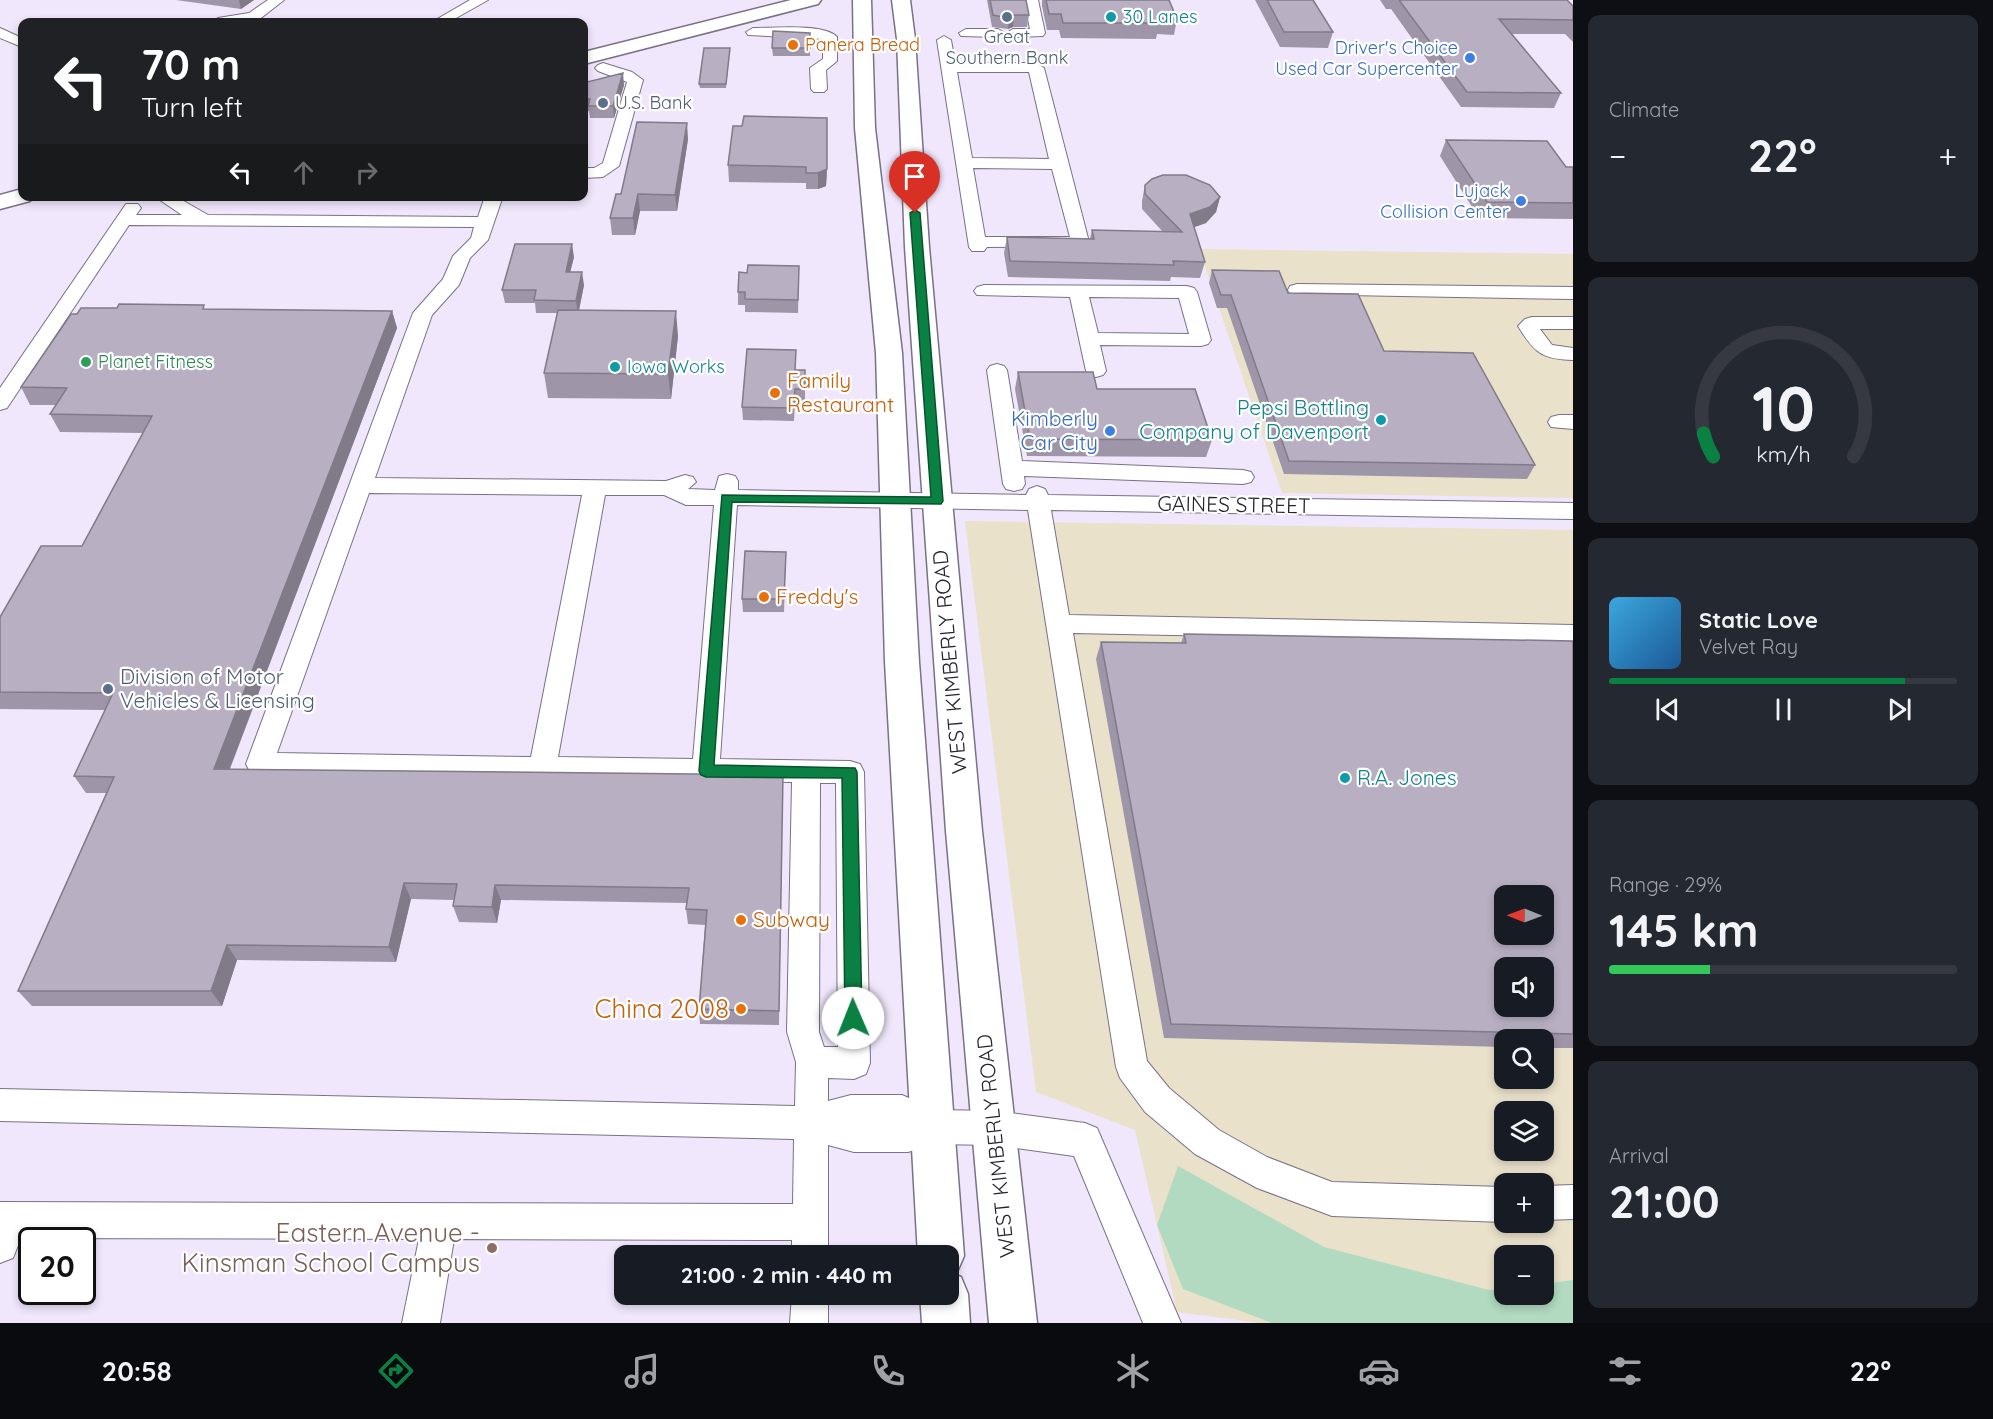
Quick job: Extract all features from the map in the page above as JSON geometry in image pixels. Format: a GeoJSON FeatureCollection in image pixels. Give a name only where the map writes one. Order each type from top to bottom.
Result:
{"type":"FeatureCollection","features":[{"type":"Feature","properties":{"kind":"main road","name":"WEST KIMBERLY ROAD"},"geometry":{"type":"LineString","coordinates":[[901,0],[936,492],[964,831],[1013,1323]]}},
{"type":"Feature","properties":{"kind":"main road","name":"WEST KIMBERLY ROAD"},"geometry":{"type":"LineString","coordinates":[[837,4],[863,22],[865,128],[889,353],[902,662],[940,1245]]}},
{"type":"Feature","properties":{"kind":"main road"},"geometry":{"type":"LineString","coordinates":[[588,48],[770,5],[837,4]]}},
{"type":"Feature","properties":{"kind":"main road"},"geometry":{"type":"LineString","coordinates":[[588,57],[770,5]]}},
{"type":"Feature","properties":{"kind":"main road"},"geometry":{"type":"LineString","coordinates":[[0,202],[18,197]]}},
{"type":"Feature","properties":{"kind":"main road"},"geometry":{"type":"LineString","coordinates":[[944,1305],[945,1323]]}},
{"type":"Feature","properties":{"kind":"street"},"geometry":{"type":"LineString","coordinates":[[257,18],[277,0]]}},
{"type":"Feature","properties":{"kind":"street"},"geometry":{"type":"LineString","coordinates":[[447,18],[481,0]]}},
{"type":"Feature","properties":{"kind":"street"},"geometry":{"type":"LineString","coordinates":[[966,33],[1038,33],[1031,0]]}},
{"type":"Feature","properties":{"kind":"street"},"geometry":{"type":"LineString","coordinates":[[0,32],[18,41]]}},
{"type":"Feature","properties":{"kind":"street"},"geometry":{"type":"LineString","coordinates":[[753,32],[828,35],[830,62],[818,68],[819,89]]}},
{"type":"Feature","properties":{"kind":"street"},"geometry":{"type":"LineString","coordinates":[[944,40],[977,244],[1080,242],[1036,68],[949,67]]}},
{"type":"Feature","properties":{"kind":"street"},"geometry":{"type":"LineString","coordinates":[[588,173],[597,173],[611,166],[635,80],[627,75],[603,68]]}},
{"type":"Feature","properties":{"kind":"street"},"geometry":{"type":"LineString","coordinates":[[964,163],[1059,164]]}},
{"type":"Feature","properties":{"kind":"street"},"geometry":{"type":"LineString","coordinates":[[171,201],[205,221]]}},
{"type":"Feature","properties":{"kind":"street"},"geometry":{"type":"LineString","coordinates":[[492,201],[478,240],[462,256],[452,281],[423,313],[260,764],[850,772],[854,1063],[812,1062]]}},
{"type":"Feature","properties":{"kind":"street"},"geometry":{"type":"LineString","coordinates":[[0,403],[124,208],[151,221],[484,222]]}},
{"type":"Feature","properties":{"kind":"street"},"geometry":{"type":"LineString","coordinates":[[1297,290],[1573,293]]}},
{"type":"Feature","properties":{"kind":"street"},"geometry":{"type":"LineString","coordinates":[[984,291],[1187,292],[1201,340],[1089,339]]}},
{"type":"Feature","properties":{"kind":"street"},"geometry":{"type":"LineString","coordinates":[[1078,291],[1096,371]]}},
{"type":"Feature","properties":{"kind":"street"},"geometry":{"type":"LineString","coordinates":[[1573,323],[1532,323],[1528,326],[1542,349],[1552,354],[1573,354]]}},
{"type":"Feature","properties":{"kind":"street"},"geometry":{"type":"LineString","coordinates":[[997,370],[1012,468],[1027,498],[1057,624],[1132,1067],[1156,1100],[1207,1142],[1257,1171],[1332,1199],[1494,1205]]}},
{"type":"Feature","properties":{"kind":"street"},"geometry":{"type":"LineString","coordinates":[[1012,468],[1243,477]]}},
{"type":"Feature","properties":{"kind":"street","name":"GAINES STREET"},"geometry":{"type":"LineString","coordinates":[[360,485],[668,488],[686,497],[727,490],[895,491],[1098,503],[1573,511]]}},
{"type":"Feature","properties":{"kind":"street"},"geometry":{"type":"LineString","coordinates":[[542,768],[595,488]]}},
{"type":"Feature","properties":{"kind":"street"},"geometry":{"type":"LineString","coordinates":[[706,771],[727,490]]}},
{"type":"Feature","properties":{"kind":"street"},"geometry":{"type":"LineString","coordinates":[[1057,624],[1573,634]]}},
{"type":"Feature","properties":{"kind":"street"},"geometry":{"type":"LineString","coordinates":[[3,1229],[440,1221],[810,1239],[812,1062],[803,1032],[806,772]]}},
{"type":"Feature","properties":{"kind":"street"},"geometry":{"type":"LineString","coordinates":[[0,1105],[811,1123],[854,1135],[908,1136],[934,1127],[995,1128],[1085,1140],[1162,1323]]}},
{"type":"Feature","properties":{"kind":"street"},"geometry":{"type":"LineString","coordinates":[[1554,1203],[1573,1202]]}},
{"type":"Feature","properties":{"kind":"street"},"geometry":{"type":"LineString","coordinates":[[421,1323],[440,1221]]}},
{"type":"Feature","properties":{"kind":"street"},"geometry":{"type":"LineString","coordinates":[[809,1323],[810,1305]]}},
{"type":"Feature","properties":{"kind":"shaded area"},"geometry":{"type":"Polygon","coordinates":[[[1199,249],[1573,254],[1573,498],[1282,493],[1199,249]]]}},
{"type":"Feature","properties":{"kind":"shaded area"},"geometry":{"type":"Polygon","coordinates":[[[965,521],[1573,530],[1573,1323],[1260,1323],[1177,1312],[1135,1130],[1036,1092],[965,521]]]}},
{"type":"Feature","properties":{"kind":"green space"},"geometry":{"type":"Polygon","coordinates":[[[1178,1166],[1324,1247],[1489,1290],[1494,1289],[1494,1305],[1554,1305],[1554,1283],[1573,1280],[1573,1323],[1272,1323],[1183,1289],[1157,1225],[1178,1166]]]}},
{"type":"Feature","properties":{"kind":"building"},"geometry":{"type":"Polygon","coordinates":[[[990,0],[1026,0],[1029,15],[1014,15],[1009,18],[993,15],[990,0]]]}},
{"type":"Feature","properties":{"kind":"building"},"geometry":{"type":"Polygon","coordinates":[[[1046,0],[1169,0],[1177,19],[1158,19],[1160,23],[1063,23],[1061,14],[1049,14],[1046,0]]]}},
{"type":"Feature","properties":{"kind":"building"},"geometry":{"type":"Polygon","coordinates":[[[1267,0],[1313,0],[1333,32],[1284,32],[1267,0]]]}},
{"type":"Feature","properties":{"kind":"building","name":"Driver's Choice Used Car Supercenter"},"geometry":{"type":"Polygon","coordinates":[[[1399,0],[1567,0],[1573,6],[1573,21],[1499,19],[1561,93],[1467,92],[1399,0]]]}},
{"type":"Feature","properties":{"kind":"building"},"geometry":{"type":"Polygon","coordinates":[[[773,31],[810,33],[810,48],[772,48],[773,31]]]}},
{"type":"Feature","properties":{"kind":"building"},"geometry":{"type":"Polygon","coordinates":[[[704,48],[730,48],[726,84],[699,84],[704,48]]]}},
{"type":"Feature","properties":{"kind":"building"},"geometry":{"type":"Polygon","coordinates":[[[623,73],[613,106],[588,106],[590,99],[588,99],[588,82],[623,73]]]}},
{"type":"Feature","properties":{"kind":"building"},"geometry":{"type":"Polygon","coordinates":[[[744,116],[827,118],[827,169],[818,173],[806,173],[806,167],[728,165],[733,126],[742,126],[744,116]]]}},
{"type":"Feature","properties":{"kind":"building"},"geometry":{"type":"Polygon","coordinates":[[[637,122],[687,123],[675,195],[638,194],[633,218],[610,218],[616,194],[621,194],[637,122]]]}},
{"type":"Feature","properties":{"kind":"building","name":"Lujack Collision Center"},"geometry":{"type":"Polygon","coordinates":[[[1446,140],[1547,141],[1566,167],[1573,167],[1573,203],[1487,202],[1446,140]]]}},
{"type":"Feature","properties":{"kind":"building"},"geometry":{"type":"Polygon","coordinates":[[[1163,175],[1186,175],[1210,185],[1220,197],[1210,207],[1190,214],[1205,262],[1173,261],[1174,265],[1010,261],[1007,237],[1094,239],[1092,230],[1182,232],[1145,194],[1145,185],[1152,179],[1163,175]]]}},
{"type":"Feature","properties":{"kind":"building"},"geometry":{"type":"Polygon","coordinates":[[[515,244],[572,244],[566,272],[582,272],[576,301],[534,300],[536,290],[502,290],[515,244]]]}},
{"type":"Feature","properties":{"kind":"building"},"geometry":{"type":"Polygon","coordinates":[[[748,265],[799,266],[798,300],[745,299],[745,292],[738,292],[739,272],[747,273],[748,265]]]}},
{"type":"Feature","properties":{"kind":"building","name":"Pepsi Bottling Company of Davenport"},"geometry":{"type":"Polygon","coordinates":[[[1212,270],[1279,271],[1288,293],[1358,294],[1384,351],[1473,353],[1535,465],[1289,461],[1231,295],[1221,295],[1212,270]]]}},
{"type":"Feature","properties":{"kind":"building"},"geometry":{"type":"Polygon","coordinates":[[[119,304],[204,305],[203,309],[392,311],[214,769],[783,775],[779,1011],[699,1009],[707,910],[686,909],[689,888],[495,885],[492,907],[453,906],[457,884],[404,883],[389,947],[227,945],[211,991],[18,991],[114,777],[74,776],[113,693],[0,692],[0,617],[41,546],[82,546],[152,416],[50,414],[67,388],[21,387],[71,314],[77,314],[81,308],[117,308],[119,304]]]}},
{"type":"Feature","properties":{"kind":"building"},"geometry":{"type":"Polygon","coordinates":[[[558,310],[676,311],[668,374],[544,373],[558,310]]]}},
{"type":"Feature","properties":{"kind":"building","name":"Family Restaurant"},"geometry":{"type":"Polygon","coordinates":[[[747,349],[796,350],[795,370],[805,370],[805,389],[795,389],[794,408],[742,407],[747,349]]]}},
{"type":"Feature","properties":{"kind":"building","name":"Kimberly Car City"},"geometry":{"type":"Polygon","coordinates":[[[1018,372],[1093,372],[1097,389],[1195,389],[1212,440],[1030,439],[1018,372]]]}},
{"type":"Feature","properties":{"kind":"building"},"geometry":{"type":"Polygon","coordinates":[[[745,551],[786,552],[784,599],[742,599],[745,551]]]}},
{"type":"Feature","properties":{"kind":"building","name":"R.A. Jones"},"geometry":{"type":"Polygon","coordinates":[[[1184,634],[1573,641],[1573,1034],[1554,1034],[1554,1029],[1494,1029],[1494,1032],[1171,1024],[1101,642],[1186,643],[1184,634]]]}},
{"type":"Feature","properties":{"kind":"place","name":"Great Southern Bank"},"geometry":{"type":"Point","coordinates":[1007,17]}},
{"type":"Feature","properties":{"kind":"place","name":"30 Lanes"},"geometry":{"type":"Point","coordinates":[1111,17]}},
{"type":"Feature","properties":{"kind":"place","name":"Panera Bread"},"geometry":{"type":"Point","coordinates":[793,45]}},
{"type":"Feature","properties":{"kind":"place","name":"Driver's Choice Used Car Supercenter"},"geometry":{"type":"Point","coordinates":[1470,58]}},
{"type":"Feature","properties":{"kind":"place","name":"U.S. Bank"},"geometry":{"type":"Point","coordinates":[603,103]}},
{"type":"Feature","properties":{"kind":"place","name":"Lujack Collision Center"},"geometry":{"type":"Point","coordinates":[1521,201]}},
{"type":"Feature","properties":{"kind":"place","name":"Planet Fitness"},"geometry":{"type":"Point","coordinates":[86,362]}},
{"type":"Feature","properties":{"kind":"place","name":"Iowa Works"},"geometry":{"type":"Point","coordinates":[615,367]}},
{"type":"Feature","properties":{"kind":"place","name":"Family Restaurant"},"geometry":{"type":"Point","coordinates":[775,393]}},
{"type":"Feature","properties":{"kind":"place","name":"Pepsi Bottling Company of Davenport"},"geometry":{"type":"Point","coordinates":[1381,420]}},
{"type":"Feature","properties":{"kind":"place","name":"Kimberly Car City"},"geometry":{"type":"Point","coordinates":[1110,431]}},
{"type":"Feature","properties":{"kind":"place","name":"Freddy's"},"geometry":{"type":"Point","coordinates":[764,597]}},
{"type":"Feature","properties":{"kind":"place","name":"Division of Motor Vehicles & Licensing"},"geometry":{"type":"Point","coordinates":[108,689]}},
{"type":"Feature","properties":{"kind":"place","name":"R.A. Jones"},"geometry":{"type":"Point","coordinates":[1345,778]}},
{"type":"Feature","properties":{"kind":"place","name":"Subway"},"geometry":{"type":"Point","coordinates":[741,920]}},
{"type":"Feature","properties":{"kind":"place","name":"China 2008"},"geometry":{"type":"Point","coordinates":[741,1009]}},
{"type":"Feature","properties":{"kind":"place","name":"Eastern Avenue - Kinsman School Campus"},"geometry":{"type":"Point","coordinates":[492,1248]}},
{"type":"Feature","properties":{"kind":"route"},"geometry":{"type":"LineString","coordinates":[[853,1018],[850,772],[706,771],[726,498],[937,501],[915,213]]}}]}
